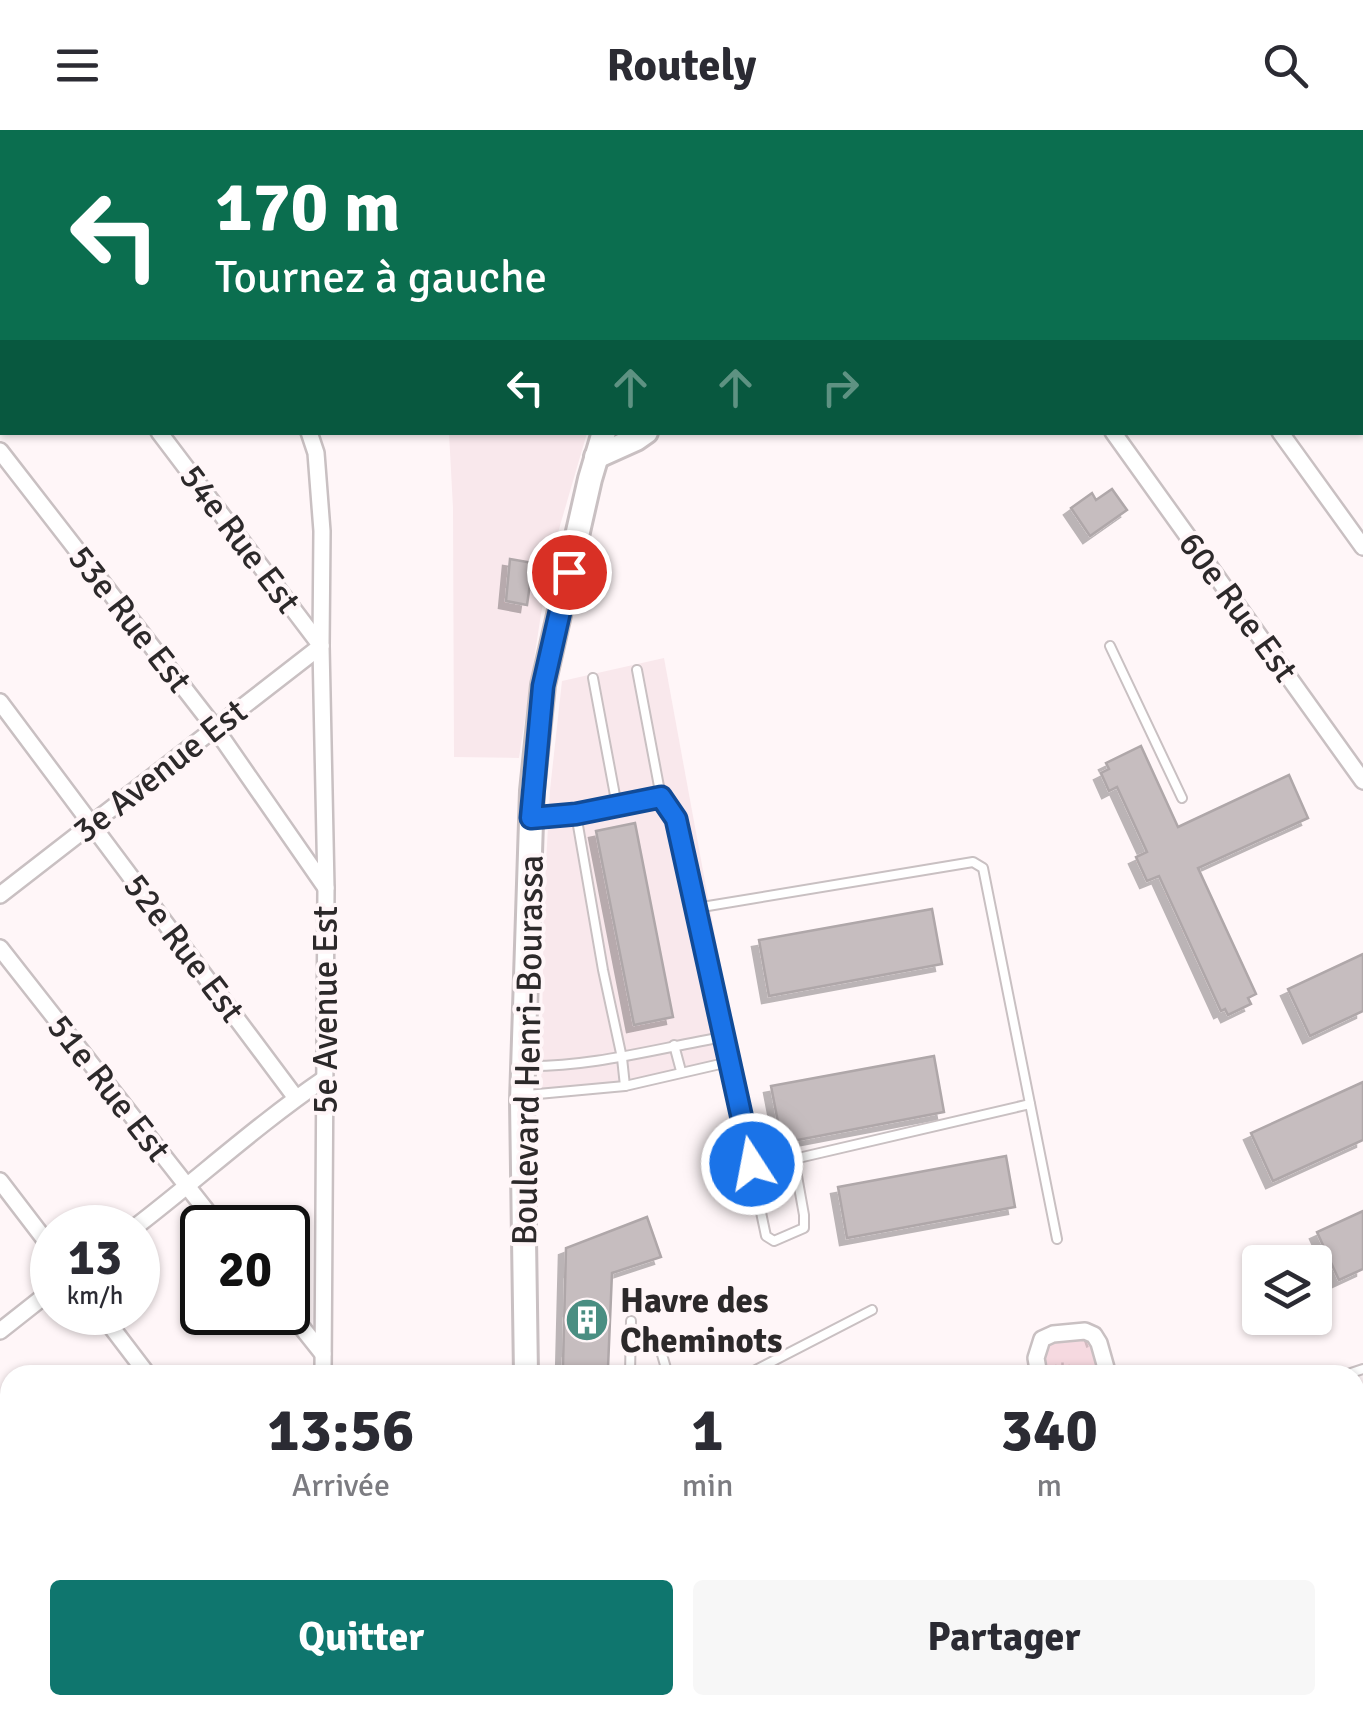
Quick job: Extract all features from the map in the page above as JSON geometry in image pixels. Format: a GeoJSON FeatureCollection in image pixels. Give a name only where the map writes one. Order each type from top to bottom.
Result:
{"type":"FeatureCollection","features":[{"type":"Feature","properties":{"kind":"main road","name":"Boulevard Henri-Bourassa"},"geometry":{"type":"LineString","coordinates":[[526,1365],[522,1095],[531,818],[543,686],[603,435]]}},
{"type":"Feature","properties":{"kind":"main road"},"geometry":{"type":"LineString","coordinates":[[596,456],[642,435]]}},
{"type":"Feature","properties":{"kind":"street","name":"54e Rue Est"},"geometry":{"type":"LineString","coordinates":[[161,435],[321,646]]}},
{"type":"Feature","properties":{"kind":"street","name":"5e Avenue Est"},"geometry":{"type":"LineString","coordinates":[[310,435],[316,453],[322,532],[326,888],[324,1365]]}},
{"type":"Feature","properties":{"kind":"street"},"geometry":{"type":"LineString","coordinates":[[591,435],[596,456]]}},
{"type":"Feature","properties":{"kind":"street","name":"60e Rue Est"},"geometry":{"type":"LineString","coordinates":[[1116,435],[1363,781]]}},
{"type":"Feature","properties":{"kind":"street"},"geometry":{"type":"LineString","coordinates":[[1282,435],[1363,547]]}},
{"type":"Feature","properties":{"kind":"street","name":"53e Rue Est"},"geometry":{"type":"LineString","coordinates":[[0,451],[214,728],[326,888]]}},
{"type":"Feature","properties":{"kind":"street","name":"3e Avenue Est"},"geometry":{"type":"LineString","coordinates":[[0,895],[321,646]]}},
{"type":"Feature","properties":{"kind":"street","name":"52e Rue Est"},"geometry":{"type":"LineString","coordinates":[[0,702],[296,1098]]}},
{"type":"Feature","properties":{"kind":"street","name":"51e Rue Est"},"geometry":{"type":"LineString","coordinates":[[0,948],[201,1205]]}},
{"type":"Feature","properties":{"kind":"street"},"geometry":{"type":"LineString","coordinates":[[160,1208],[324,1079]]}},
{"type":"Feature","properties":{"kind":"street"},"geometry":{"type":"LineString","coordinates":[[0,1181],[30,1221]]}},
{"type":"Feature","properties":{"kind":"street"},"geometry":{"type":"LineString","coordinates":[[0,1331],[30,1307]]}},
{"type":"Feature","properties":{"kind":"street"},"geometry":{"type":"LineString","coordinates":[[1037,1365],[1042,1340],[1053,1334],[1085,1331],[1094,1334],[1105,1365]]}},
{"type":"Feature","properties":{"kind":"street"},"geometry":{"type":"LineString","coordinates":[[118,1335],[140,1365]]}},
{"type":"Feature","properties":{"kind":"street"},"geometry":{"type":"LineString","coordinates":[[308,1335],[323,1354]]}},
{"type":"Feature","properties":{"kind":"lane"},"geometry":{"type":"LineString","coordinates":[[1110,646],[1182,798]]}},
{"type":"Feature","properties":{"kind":"lane"},"geometry":{"type":"LineString","coordinates":[[637,670],[661,797],[676,819],[766,1236],[774,1241],[804,1228],[794,1159]]}},
{"type":"Feature","properties":{"kind":"lane"},"geometry":{"type":"LineString","coordinates":[[593,678],[618,806]]}},
{"type":"Feature","properties":{"kind":"lane"},"geometry":{"type":"LineString","coordinates":[[531,818],[576,814],[661,797]]}},
{"type":"Feature","properties":{"kind":"lane"},"geometry":{"type":"LineString","coordinates":[[576,814],[624,1086]]}},
{"type":"Feature","properties":{"kind":"lane"},"geometry":{"type":"LineString","coordinates":[[696,908],[973,862],[983,868],[1057,1239]]}},
{"type":"Feature","properties":{"kind":"lane"},"geometry":{"type":"LineString","coordinates":[[523,1066],[554,1067],[622,1058],[724,1037]]}},
{"type":"Feature","properties":{"kind":"lane"},"geometry":{"type":"LineString","coordinates":[[674,1046],[682,1071]]}},
{"type":"Feature","properties":{"kind":"lane"},"geometry":{"type":"LineString","coordinates":[[522,1095],[624,1086],[729,1062]]}},
{"type":"Feature","properties":{"kind":"lane"},"geometry":{"type":"LineString","coordinates":[[752,1164],[794,1159],[1030,1104]]}},
{"type":"Feature","properties":{"kind":"lane"},"geometry":{"type":"LineString","coordinates":[[765,1365],[872,1310]]}},
{"type":"Feature","properties":{"kind":"lane"},"geometry":{"type":"LineString","coordinates":[[630,1365],[632,1320]]}},
{"type":"Feature","properties":{"kind":"lane"},"geometry":{"type":"LineString","coordinates":[[658,1341],[665,1365]]}},
{"type":"Feature","properties":{"kind":"shaded area"},"geometry":{"type":"Polygon","coordinates":[[[449,435],[586,435],[557,536],[519,758],[454,757],[449,435]]]}},
{"type":"Feature","properties":{"kind":"shaded area"},"geometry":{"type":"Polygon","coordinates":[[[664,658],[737,1056],[606,1091],[541,1095],[544,899],[562,681],[664,658]]]}},
{"type":"Feature","properties":{"kind":"green space"},"geometry":{"type":"Polygon","coordinates":[[[1085,1331],[1103,1365],[1040,1365],[1042,1339],[1085,1331]]]}},
{"type":"Feature","properties":{"kind":"building"},"geometry":{"type":"Polygon","coordinates":[[[1112,489],[1127,510],[1090,536],[1071,508],[1092,493],[1096,500],[1112,489]]]}},
{"type":"Feature","properties":{"kind":"building"},"geometry":{"type":"Polygon","coordinates":[[[510,559],[533,563],[527,605],[506,601],[510,559]]]}},
{"type":"Feature","properties":{"kind":"building"},"geometry":{"type":"Polygon","coordinates":[[[1141,746],[1178,827],[1289,775],[1308,818],[1198,868],[1256,994],[1248,998],[1251,1004],[1228,1015],[1225,1009],[1221,1011],[1159,876],[1147,881],[1136,857],[1147,852],[1117,787],[1109,791],[1101,773],[1109,769],[1106,763],[1141,746]]]}},
{"type":"Feature","properties":{"kind":"building"},"geometry":{"type":"Polygon","coordinates":[[[635,823],[673,1017],[634,1025],[596,831],[635,823]]]}},
{"type":"Feature","properties":{"kind":"building"},"geometry":{"type":"Polygon","coordinates":[[[932,909],[942,964],[769,996],[759,940],[932,909]]]}},
{"type":"Feature","properties":{"kind":"building"},"geometry":{"type":"Polygon","coordinates":[[[1363,954],[1363,1011],[1310,1036],[1288,989],[1363,954]]]}},
{"type":"Feature","properties":{"kind":"building"},"geometry":{"type":"Polygon","coordinates":[[[934,1056],[944,1112],[782,1143],[771,1086],[934,1056]]]}},
{"type":"Feature","properties":{"kind":"building"},"geometry":{"type":"Polygon","coordinates":[[[1363,1082],[1363,1140],[1273,1181],[1251,1133],[1363,1082]]]}},
{"type":"Feature","properties":{"kind":"building"},"geometry":{"type":"Polygon","coordinates":[[[1006,1156],[1015,1207],[847,1238],[838,1187],[1006,1156]]]}},
{"type":"Feature","properties":{"kind":"building"},"geometry":{"type":"Polygon","coordinates":[[[1363,1211],[1363,1269],[1339,1280],[1332,1265],[1332,1245],[1323,1245],[1317,1232],[1363,1211]]]}},
{"type":"Feature","properties":{"kind":"building","name":"Havre des Cheminots"},"geometry":{"type":"Polygon","coordinates":[[[647,1217],[661,1257],[612,1273],[608,1365],[563,1365],[566,1248],[647,1217]]]}},
{"type":"Feature","properties":{"kind":"place","name":"Havre des Cheminots"},"geometry":{"type":"Point","coordinates":[587,1320]}},
{"type":"Feature","properties":{"kind":"route"},"geometry":{"type":"LineString","coordinates":[[569,572],[543,686],[531,818],[576,814],[661,797],[676,819],[752,1164]]}}]}
